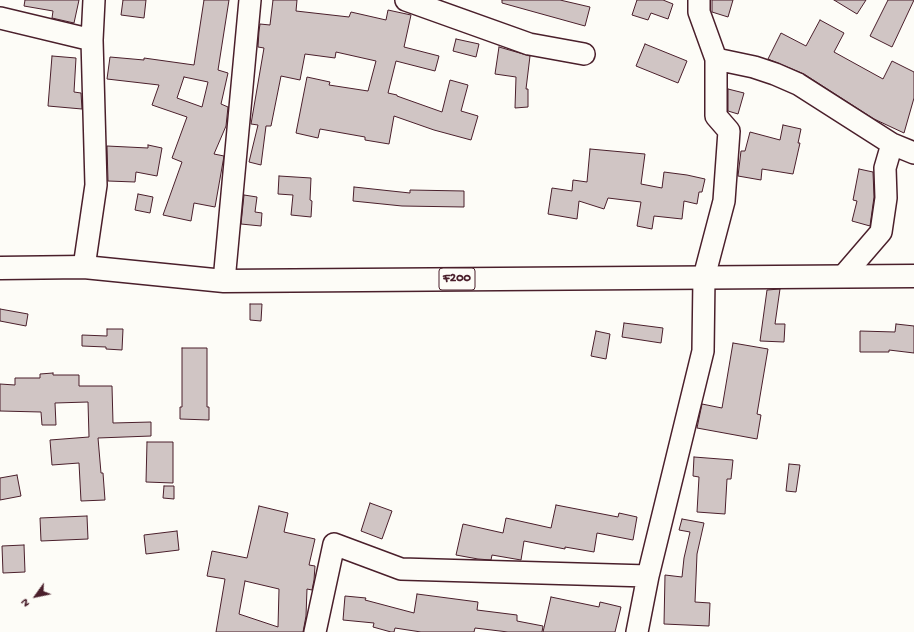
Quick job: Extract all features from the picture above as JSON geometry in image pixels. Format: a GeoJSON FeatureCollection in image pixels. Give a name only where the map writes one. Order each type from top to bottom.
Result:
{"type":"FeatureCollection","features":[{"type":"Feature","properties":{"kind":"main road","name":"F200"},"geometry":{"type":"LineString","coordinates":[[0,268],[84,267],[224,281],[914,276]]}},
{"type":"Feature","properties":{"kind":"street"},"geometry":{"type":"LineString","coordinates":[[84,267],[96,185],[92,40],[94,0]]}},
{"type":"Feature","properties":{"kind":"street"},"geometry":{"type":"LineString","coordinates":[[224,281],[250,0]]}},
{"type":"Feature","properties":{"kind":"street"},"geometry":{"type":"LineString","coordinates":[[406,0],[529,44],[584,54]]}},
{"type":"Feature","properties":{"kind":"street"},"geometry":{"type":"LineString","coordinates":[[637,632],[648,576],[703,351],[704,277],[724,201],[729,131],[716,116],[716,59],[700,12],[699,0]]}},
{"type":"Feature","properties":{"kind":"street"},"geometry":{"type":"LineString","coordinates":[[0,18],[92,40]]}},
{"type":"Feature","properties":{"kind":"street"},"geometry":{"type":"LineString","coordinates":[[716,59],[761,70],[798,84],[892,144],[914,153]]}},
{"type":"Feature","properties":{"kind":"street"},"geometry":{"type":"LineString","coordinates":[[844,276],[881,232],[886,198],[885,168],[892,144]]}},
{"type":"Feature","properties":{"kind":"street"},"geometry":{"type":"LineString","coordinates":[[315,632],[334,544],[401,569],[648,576]]}},
{"type":"Feature","properties":{"kind":"building"},"geometry":{"type":"Polygon","coordinates":[[[25,0],[79,0],[74,23],[52,18],[53,11],[24,6],[25,0]]]}},
{"type":"Feature","properties":{"kind":"building"},"geometry":{"type":"Polygon","coordinates":[[[123,0],[146,0],[144,18],[121,15],[123,0]]]}},
{"type":"Feature","properties":{"kind":"building"},"geometry":{"type":"Polygon","coordinates":[[[204,0],[229,0],[218,70],[228,73],[221,104],[228,107],[226,126],[214,154],[224,156],[215,207],[194,203],[191,221],[163,215],[182,162],[172,158],[187,117],[152,105],[159,85],[107,79],[110,57],[144,60],[144,58],[194,65],[204,0]],[[184,77],[177,98],[202,107],[208,82],[184,77]]]}},
{"type":"Feature","properties":{"kind":"building"},"geometry":{"type":"Polygon","coordinates":[[[273,0],[297,0],[296,11],[349,17],[351,12],[386,20],[388,10],[411,15],[404,47],[439,56],[435,71],[396,61],[388,93],[442,112],[450,80],[468,85],[461,111],[478,116],[471,140],[434,130],[394,116],[389,144],[365,140],[365,137],[320,129],[318,138],[296,133],[307,77],[330,82],[329,85],[368,91],[376,61],[336,52],[335,58],[305,54],[300,80],[281,76],[271,126],[266,126],[261,165],[249,162],[258,125],[251,124],[264,48],[258,47],[260,24],[270,25],[273,0]]]}},
{"type":"Feature","properties":{"kind":"building"},"geometry":{"type":"Polygon","coordinates":[[[502,0],[560,0],[590,7],[585,26],[502,3],[502,0]]]}},
{"type":"Feature","properties":{"kind":"building"},"geometry":{"type":"Polygon","coordinates":[[[637,0],[663,0],[673,4],[668,19],[651,13],[648,20],[632,15],[637,0]]]}},
{"type":"Feature","properties":{"kind":"building"},"geometry":{"type":"Polygon","coordinates":[[[712,0],[733,0],[728,17],[712,12],[712,0]]]}},
{"type":"Feature","properties":{"kind":"building"},"geometry":{"type":"Polygon","coordinates":[[[834,0],[866,0],[857,14],[834,0]]]}},
{"type":"Feature","properties":{"kind":"building"},"geometry":{"type":"Polygon","coordinates":[[[888,0],[914,0],[892,47],[870,36],[888,0]]]}},
{"type":"Feature","properties":{"kind":"building"},"geometry":{"type":"Polygon","coordinates":[[[820,20],[844,33],[834,52],[883,79],[892,61],[914,72],[914,98],[904,133],[874,119],[804,74],[768,59],[781,33],[806,46],[820,20]]]}},
{"type":"Feature","properties":{"kind":"building"},"geometry":{"type":"Polygon","coordinates":[[[456,39],[479,44],[476,57],[453,51],[456,39]]]}},
{"type":"Feature","properties":{"kind":"building"},"geometry":{"type":"Polygon","coordinates":[[[645,44],[687,61],[678,83],[636,66],[645,44]]]}},
{"type":"Feature","properties":{"kind":"building"},"geometry":{"type":"Polygon","coordinates":[[[499,47],[530,56],[526,89],[528,89],[528,107],[515,108],[516,77],[495,74],[499,47]]]}},
{"type":"Feature","properties":{"kind":"building"},"geometry":{"type":"Polygon","coordinates":[[[52,56],[76,58],[74,92],[81,93],[82,109],[48,106],[52,56]]]}},
{"type":"Feature","properties":{"kind":"building"},"geometry":{"type":"Polygon","coordinates":[[[728,89],[744,93],[738,114],[728,111],[728,89]]]}},
{"type":"Feature","properties":{"kind":"building"},"geometry":{"type":"Polygon","coordinates":[[[783,125],[801,129],[798,143],[800,143],[793,174],[762,169],[761,180],[738,176],[741,151],[745,151],[750,132],[780,140],[783,125]]]}},
{"type":"Feature","properties":{"kind":"building"},"geometry":{"type":"Polygon","coordinates":[[[148,145],[162,148],[157,176],[136,172],[135,182],[108,181],[107,146],[148,148],[148,145]]]}},
{"type":"Feature","properties":{"kind":"building"},"geometry":{"type":"Polygon","coordinates":[[[590,149],[645,154],[641,184],[662,188],[664,172],[705,179],[702,192],[699,192],[697,204],[684,201],[682,219],[654,216],[652,229],[637,226],[641,202],[608,198],[604,209],[579,201],[577,219],[548,214],[552,188],[572,191],[573,180],[587,182],[590,149]]]}},
{"type":"Feature","properties":{"kind":"building"},"geometry":{"type":"Polygon","coordinates":[[[859,169],[873,172],[874,197],[870,226],[852,221],[857,201],[853,200],[859,169]]]}},
{"type":"Feature","properties":{"kind":"building"},"geometry":{"type":"Polygon","coordinates":[[[279,176],[311,178],[311,217],[291,215],[293,195],[278,194],[279,176]]]}},
{"type":"Feature","properties":{"kind":"building"},"geometry":{"type":"Polygon","coordinates":[[[354,187],[410,193],[410,190],[464,191],[464,207],[402,206],[353,201],[354,187]]]}},
{"type":"Feature","properties":{"kind":"building"},"geometry":{"type":"Polygon","coordinates":[[[138,194],[153,197],[150,213],[135,210],[138,194]]]}},
{"type":"Feature","properties":{"kind":"building"},"geometry":{"type":"Polygon","coordinates":[[[244,195],[257,197],[255,212],[262,213],[261,226],[241,224],[244,195]]]}},
{"type":"Feature","properties":{"kind":"building"},"geometry":{"type":"Polygon","coordinates":[[[780,289],[775,324],[785,324],[784,342],[760,341],[767,290],[780,289]]]}},
{"type":"Feature","properties":{"kind":"building"},"geometry":{"type":"Polygon","coordinates":[[[250,304],[262,304],[261,321],[250,320],[250,304]]]}},
{"type":"Feature","properties":{"kind":"building"},"geometry":{"type":"Polygon","coordinates":[[[0,309],[28,314],[26,326],[0,321],[0,309]]]}},
{"type":"Feature","properties":{"kind":"building"},"geometry":{"type":"Polygon","coordinates":[[[624,323],[663,328],[661,343],[622,337],[624,323]]]}},
{"type":"Feature","properties":{"kind":"building"},"geometry":{"type":"Polygon","coordinates":[[[896,324],[914,326],[914,353],[889,350],[889,352],[860,352],[860,331],[895,332],[896,324]]]}},
{"type":"Feature","properties":{"kind":"building"},"geometry":{"type":"Polygon","coordinates":[[[107,329],[123,329],[122,350],[106,349],[106,347],[82,346],[82,335],[107,336],[107,329]]]}},
{"type":"Feature","properties":{"kind":"building"},"geometry":{"type":"Polygon","coordinates":[[[596,331],[610,334],[606,359],[591,356],[596,331]]]}},
{"type":"Feature","properties":{"kind":"building"},"geometry":{"type":"Polygon","coordinates":[[[733,343],[768,349],[757,414],[761,415],[757,439],[697,428],[702,404],[722,408],[733,343]]]}},
{"type":"Feature","properties":{"kind":"building"},"geometry":{"type":"Polygon","coordinates":[[[182,348],[207,348],[207,407],[209,407],[209,420],[180,419],[180,407],[182,407],[182,348]]]}},
{"type":"Feature","properties":{"kind":"building"},"geometry":{"type":"Polygon","coordinates":[[[53,373],[53,375],[79,375],[79,386],[112,386],[113,423],[151,422],[151,436],[98,438],[105,500],[81,501],[79,463],[52,465],[50,440],[89,437],[88,402],[55,403],[56,425],[42,425],[41,412],[0,411],[0,384],[15,385],[15,378],[40,378],[40,374],[53,373]]]}},
{"type":"Feature","properties":{"kind":"building"},"geometry":{"type":"Polygon","coordinates":[[[147,442],[173,442],[173,483],[146,482],[147,442]]]}},
{"type":"Feature","properties":{"kind":"building"},"geometry":{"type":"Polygon","coordinates":[[[694,457],[733,460],[731,479],[727,479],[725,514],[697,512],[699,477],[693,476],[694,457]]]}},
{"type":"Feature","properties":{"kind":"building"},"geometry":{"type":"Polygon","coordinates":[[[789,464],[800,465],[796,492],[786,491],[789,464]]]}},
{"type":"Feature","properties":{"kind":"building"},"geometry":{"type":"Polygon","coordinates":[[[17,475],[21,496],[0,500],[0,478],[17,475]]]}},
{"type":"Feature","properties":{"kind":"building"},"geometry":{"type":"Polygon","coordinates":[[[164,486],[174,486],[174,499],[163,498],[164,486]]]}},
{"type":"Feature","properties":{"kind":"building"},"geometry":{"type":"Polygon","coordinates":[[[370,503],[392,511],[382,539],[361,531],[370,503]]]}},
{"type":"Feature","properties":{"kind":"building"},"geometry":{"type":"Polygon","coordinates":[[[556,505],[618,517],[619,513],[637,517],[633,540],[597,533],[594,552],[565,547],[565,549],[524,541],[521,560],[492,555],[491,560],[456,555],[463,524],[503,533],[506,518],[551,528],[556,505]]]}},
{"type":"Feature","properties":{"kind":"building"},"geometry":{"type":"Polygon","coordinates":[[[259,506],[288,513],[284,532],[315,539],[309,565],[315,566],[314,580],[312,590],[307,589],[306,616],[303,632],[216,632],[225,579],[207,576],[212,551],[247,558],[259,506]],[[245,581],[239,614],[278,627],[279,589],[245,581]]]}},
{"type":"Feature","properties":{"kind":"building"},"geometry":{"type":"Polygon","coordinates":[[[87,516],[88,539],[41,541],[40,518],[87,516]]]}},
{"type":"Feature","properties":{"kind":"building"},"geometry":{"type":"Polygon","coordinates":[[[682,519],[704,523],[697,554],[695,602],[710,603],[709,626],[664,624],[665,575],[682,577],[684,558],[690,532],[679,530],[682,519]]]}},
{"type":"Feature","properties":{"kind":"building"},"geometry":{"type":"Polygon","coordinates":[[[177,531],[179,550],[146,554],[144,535],[177,531]]]}},
{"type":"Feature","properties":{"kind":"building"},"geometry":{"type":"Polygon","coordinates":[[[24,545],[25,572],[3,573],[2,546],[24,545]]]}},
{"type":"Feature","properties":{"kind":"building"},"geometry":{"type":"Polygon","coordinates":[[[417,594],[478,602],[477,610],[517,615],[517,621],[543,626],[542,632],[508,632],[475,628],[474,632],[421,632],[395,628],[394,632],[391,632],[373,627],[374,623],[343,620],[345,596],[366,598],[365,600],[414,613],[417,594]]]}},
{"type":"Feature","properties":{"kind":"building"},"geometry":{"type":"Polygon","coordinates":[[[551,597],[599,607],[600,602],[621,607],[615,632],[543,632],[551,597]]]}}]}
